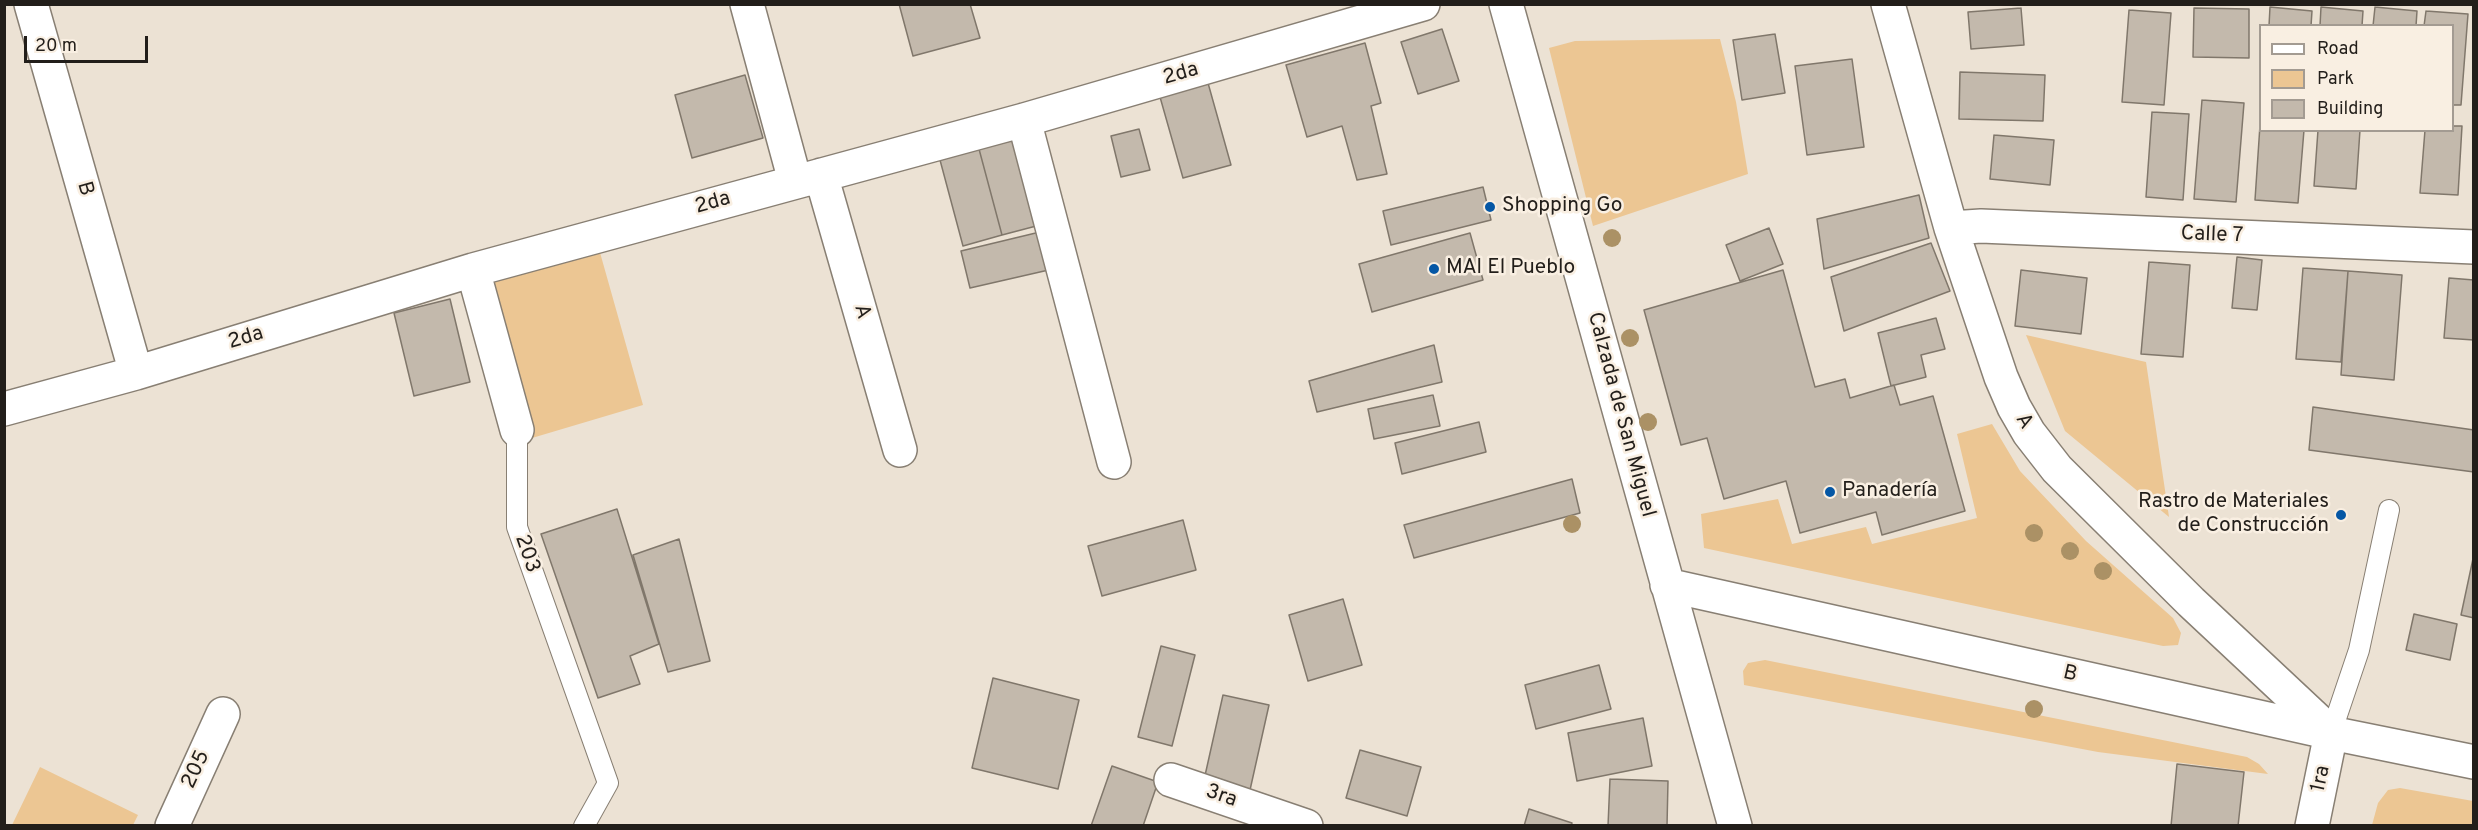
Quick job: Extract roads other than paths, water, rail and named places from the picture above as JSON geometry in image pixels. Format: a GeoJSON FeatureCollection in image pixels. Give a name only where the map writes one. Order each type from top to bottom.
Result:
{"type":"FeatureCollection","features":[{"type":"Feature","properties":{"kind":"street","name":"B"},"geometry":{"type":"LineString","coordinates":[[31,4],[136,373]]}},
{"type":"Feature","properties":{"kind":"street","name":"A"},"geometry":{"type":"LineString","coordinates":[[747,4],[900,450]]}},
{"type":"Feature","properties":{"kind":"street","name":"2da"},"geometry":{"type":"LineString","coordinates":[[4,409],[136,373],[473,270],[1024,120],[1423,4]]}},
{"type":"Feature","properties":{"kind":"street","name":"Calzada de San Miguel"},"geometry":{"type":"LineString","coordinates":[[1506,4],[1666,585],[1735,825]]}},
{"type":"Feature","properties":{"kind":"street","name":"A"},"geometry":{"type":"LineString","coordinates":[[1888,4],[1951,228],[2001,377],[2029,433],[2057,469],[2174,585],[2331,733]]}},
{"type":"Feature","properties":{"kind":"street"},"geometry":{"type":"LineString","coordinates":[[1024,120],[1114,462]]}},
{"type":"Feature","properties":{"kind":"street","name":"Calle 7"},"geometry":{"type":"LineString","coordinates":[[1951,228],[1981,226],[2474,247]]}},
{"type":"Feature","properties":{"kind":"street","name":"203"},"geometry":{"type":"LineString","coordinates":[[473,270],[517,430]]}},
{"type":"Feature","properties":{"kind":"street","name":"B"},"geometry":{"type":"LineString","coordinates":[[1666,585],[2331,733],[2474,762]]}},
{"type":"Feature","properties":{"kind":"street","name":"205"},"geometry":{"type":"LineString","coordinates":[[172,825],[223,714]]}},
{"type":"Feature","properties":{"kind":"street","name":"1ra"},"geometry":{"type":"LineString","coordinates":[[2312,825],[2331,733]]}},
{"type":"Feature","properties":{"kind":"street","name":"3ra"},"geometry":{"type":"LineString","coordinates":[[1171,780],[1286,822]]}},
{"type":"Feature","properties":{"kind":"lane","name":"203"},"geometry":{"type":"LineString","coordinates":[[517,430],[516,527],[608,783],[584,825]]}},
{"type":"Feature","properties":{"kind":"lane"},"geometry":{"type":"LineString","coordinates":[[2331,733],[2359,650],[2388,510]]}},
{"type":"Feature","properties":{"kind":"place","name":"Shopping Go"},"geometry":{"type":"Point","coordinates":[1490,207]}},
{"type":"Feature","properties":{"kind":"place","name":"MAI El Pueblo"},"geometry":{"type":"Point","coordinates":[1434,269]}},
{"type":"Feature","properties":{"kind":"place","name":"Panadería"},"geometry":{"type":"Point","coordinates":[1830,492]}},
{"type":"Feature","properties":{"kind":"place","name":"Rastro de Materiales de Construcción"},"geometry":{"type":"Point","coordinates":[2341,515]}}]}
